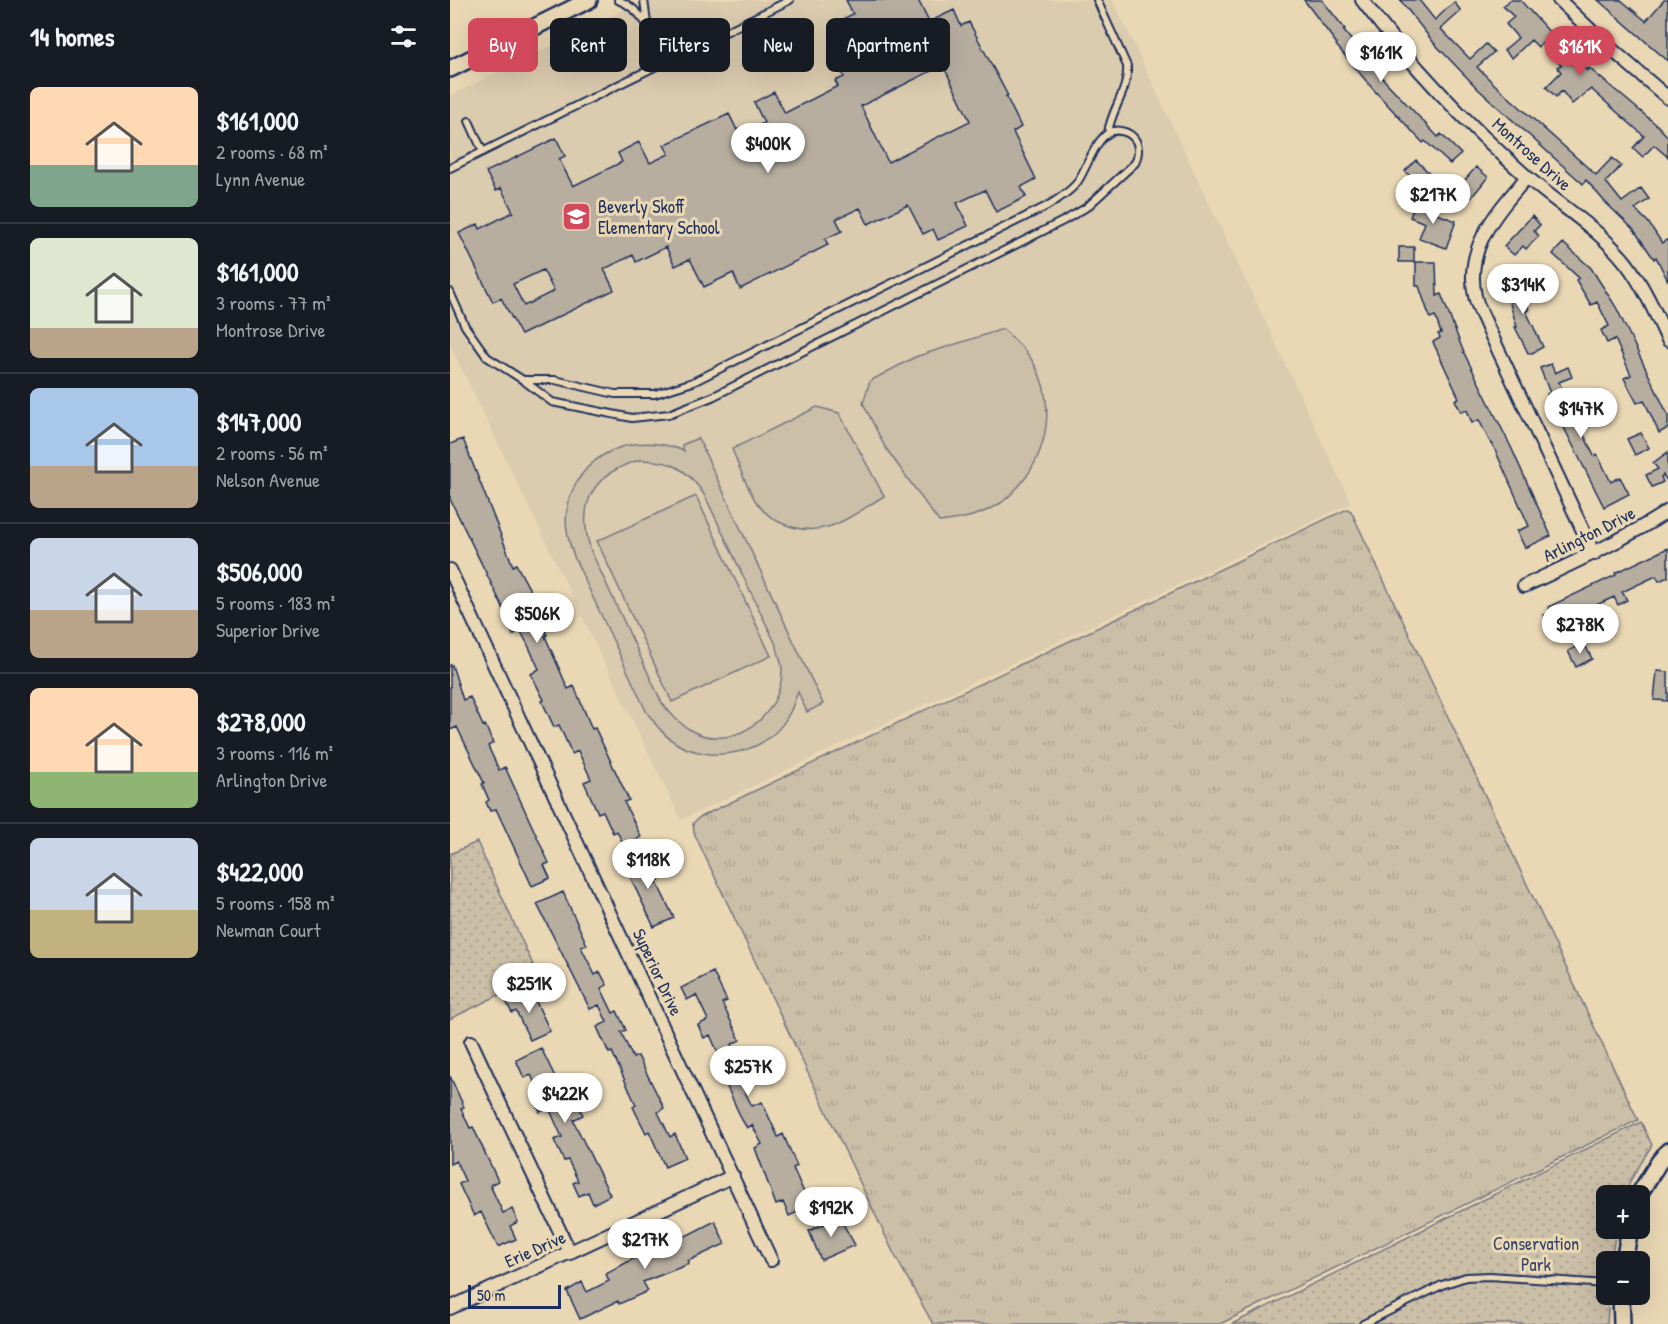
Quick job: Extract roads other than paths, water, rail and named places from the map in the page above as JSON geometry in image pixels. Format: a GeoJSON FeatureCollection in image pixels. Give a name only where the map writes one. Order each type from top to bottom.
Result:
{"type":"FeatureCollection","features":[{"type":"Feature","properties":{"kind":"street"},"geometry":{"type":"LineString","coordinates":[[450,69],[589,0]]}},
{"type":"Feature","properties":{"kind":"street","name":"Montrose Drive"},"geometry":{"type":"LineString","coordinates":[[1362,0],[1415,64],[1527,177],[1602,237],[1627,264],[1653,306],[1668,340]]}},
{"type":"Feature","properties":{"kind":"street"},"geometry":{"type":"LineString","coordinates":[[1559,0],[1668,98]]}},
{"type":"Feature","properties":{"kind":"street"},"geometry":{"type":"LineString","coordinates":[[1527,177],[1499,211],[1481,238],[1472,262],[1474,296],[1594,554]]}},
{"type":"Feature","properties":{"kind":"street","name":"Arlington Drive"},"geometry":{"type":"LineString","coordinates":[[1524,586],[1594,554],[1668,512]]}},
{"type":"Feature","properties":{"kind":"street","name":"Superior Drive"},"geometry":{"type":"LineString","coordinates":[[450,570],[771,1260]]}},
{"type":"Feature","properties":{"kind":"street"},"geometry":{"type":"LineString","coordinates":[[471,1042],[570,1253]]}},
{"type":"Feature","properties":{"kind":"street"},"geometry":{"type":"LineString","coordinates":[[1645,1185],[1668,1151]]}},
{"type":"Feature","properties":{"kind":"street","name":"Erie Drive"},"geometry":{"type":"LineString","coordinates":[[450,1308],[733,1176]]}},
{"type":"Feature","properties":{"kind":"street"},"geometry":{"type":"LineString","coordinates":[[1621,1305],[1622,1324]]}},
{"type":"Feature","properties":{"kind":"lane"},"geometry":{"type":"LineString","coordinates":[[618,0],[632,8],[642,18]]}},
{"type":"Feature","properties":{"kind":"lane"},"geometry":{"type":"LineString","coordinates":[[644,0],[646,18]]}},
{"type":"Feature","properties":{"kind":"lane"},"geometry":{"type":"LineString","coordinates":[[730,30],[790,0]]}},
{"type":"Feature","properties":{"kind":"lane"},"geometry":{"type":"LineString","coordinates":[[1097,0],[1127,66],[1128,76],[1109,122],[1108,133]]}},
{"type":"Feature","properties":{"kind":"lane"},"geometry":{"type":"LineString","coordinates":[[450,168],[645,72]]}},
{"type":"Feature","properties":{"kind":"lane"},"geometry":{"type":"LineString","coordinates":[[469,122],[483,152]]}},
{"type":"Feature","properties":{"kind":"lane"},"geometry":{"type":"LineString","coordinates":[[450,292],[465,326],[487,357],[552,402],[632,417],[669,414],[712,397],[1065,220],[1087,207],[1135,163],[1138,157],[1137,144],[1129,134],[1116,130],[1108,133],[1101,138],[1077,182],[1063,196],[1047,206],[693,382],[655,394],[615,394],[555,380],[523,380]]}},
{"type":"Feature","properties":{"kind":"lane"},"geometry":{"type":"LineString","coordinates":[[1363,1324],[1442,1285],[1466,1277],[1490,1276],[1596,1283]]}},
{"type":"Feature","properties":{"kind":"place","name":"Beverly Skoff Elementary School"},"geometry":{"type":"Point","coordinates":[577,216]}},
{"type":"Feature","properties":{"kind":"park label","name":"Conservation Park"},"geometry":{"type":"Point","coordinates":[1536,1253]}}]}
